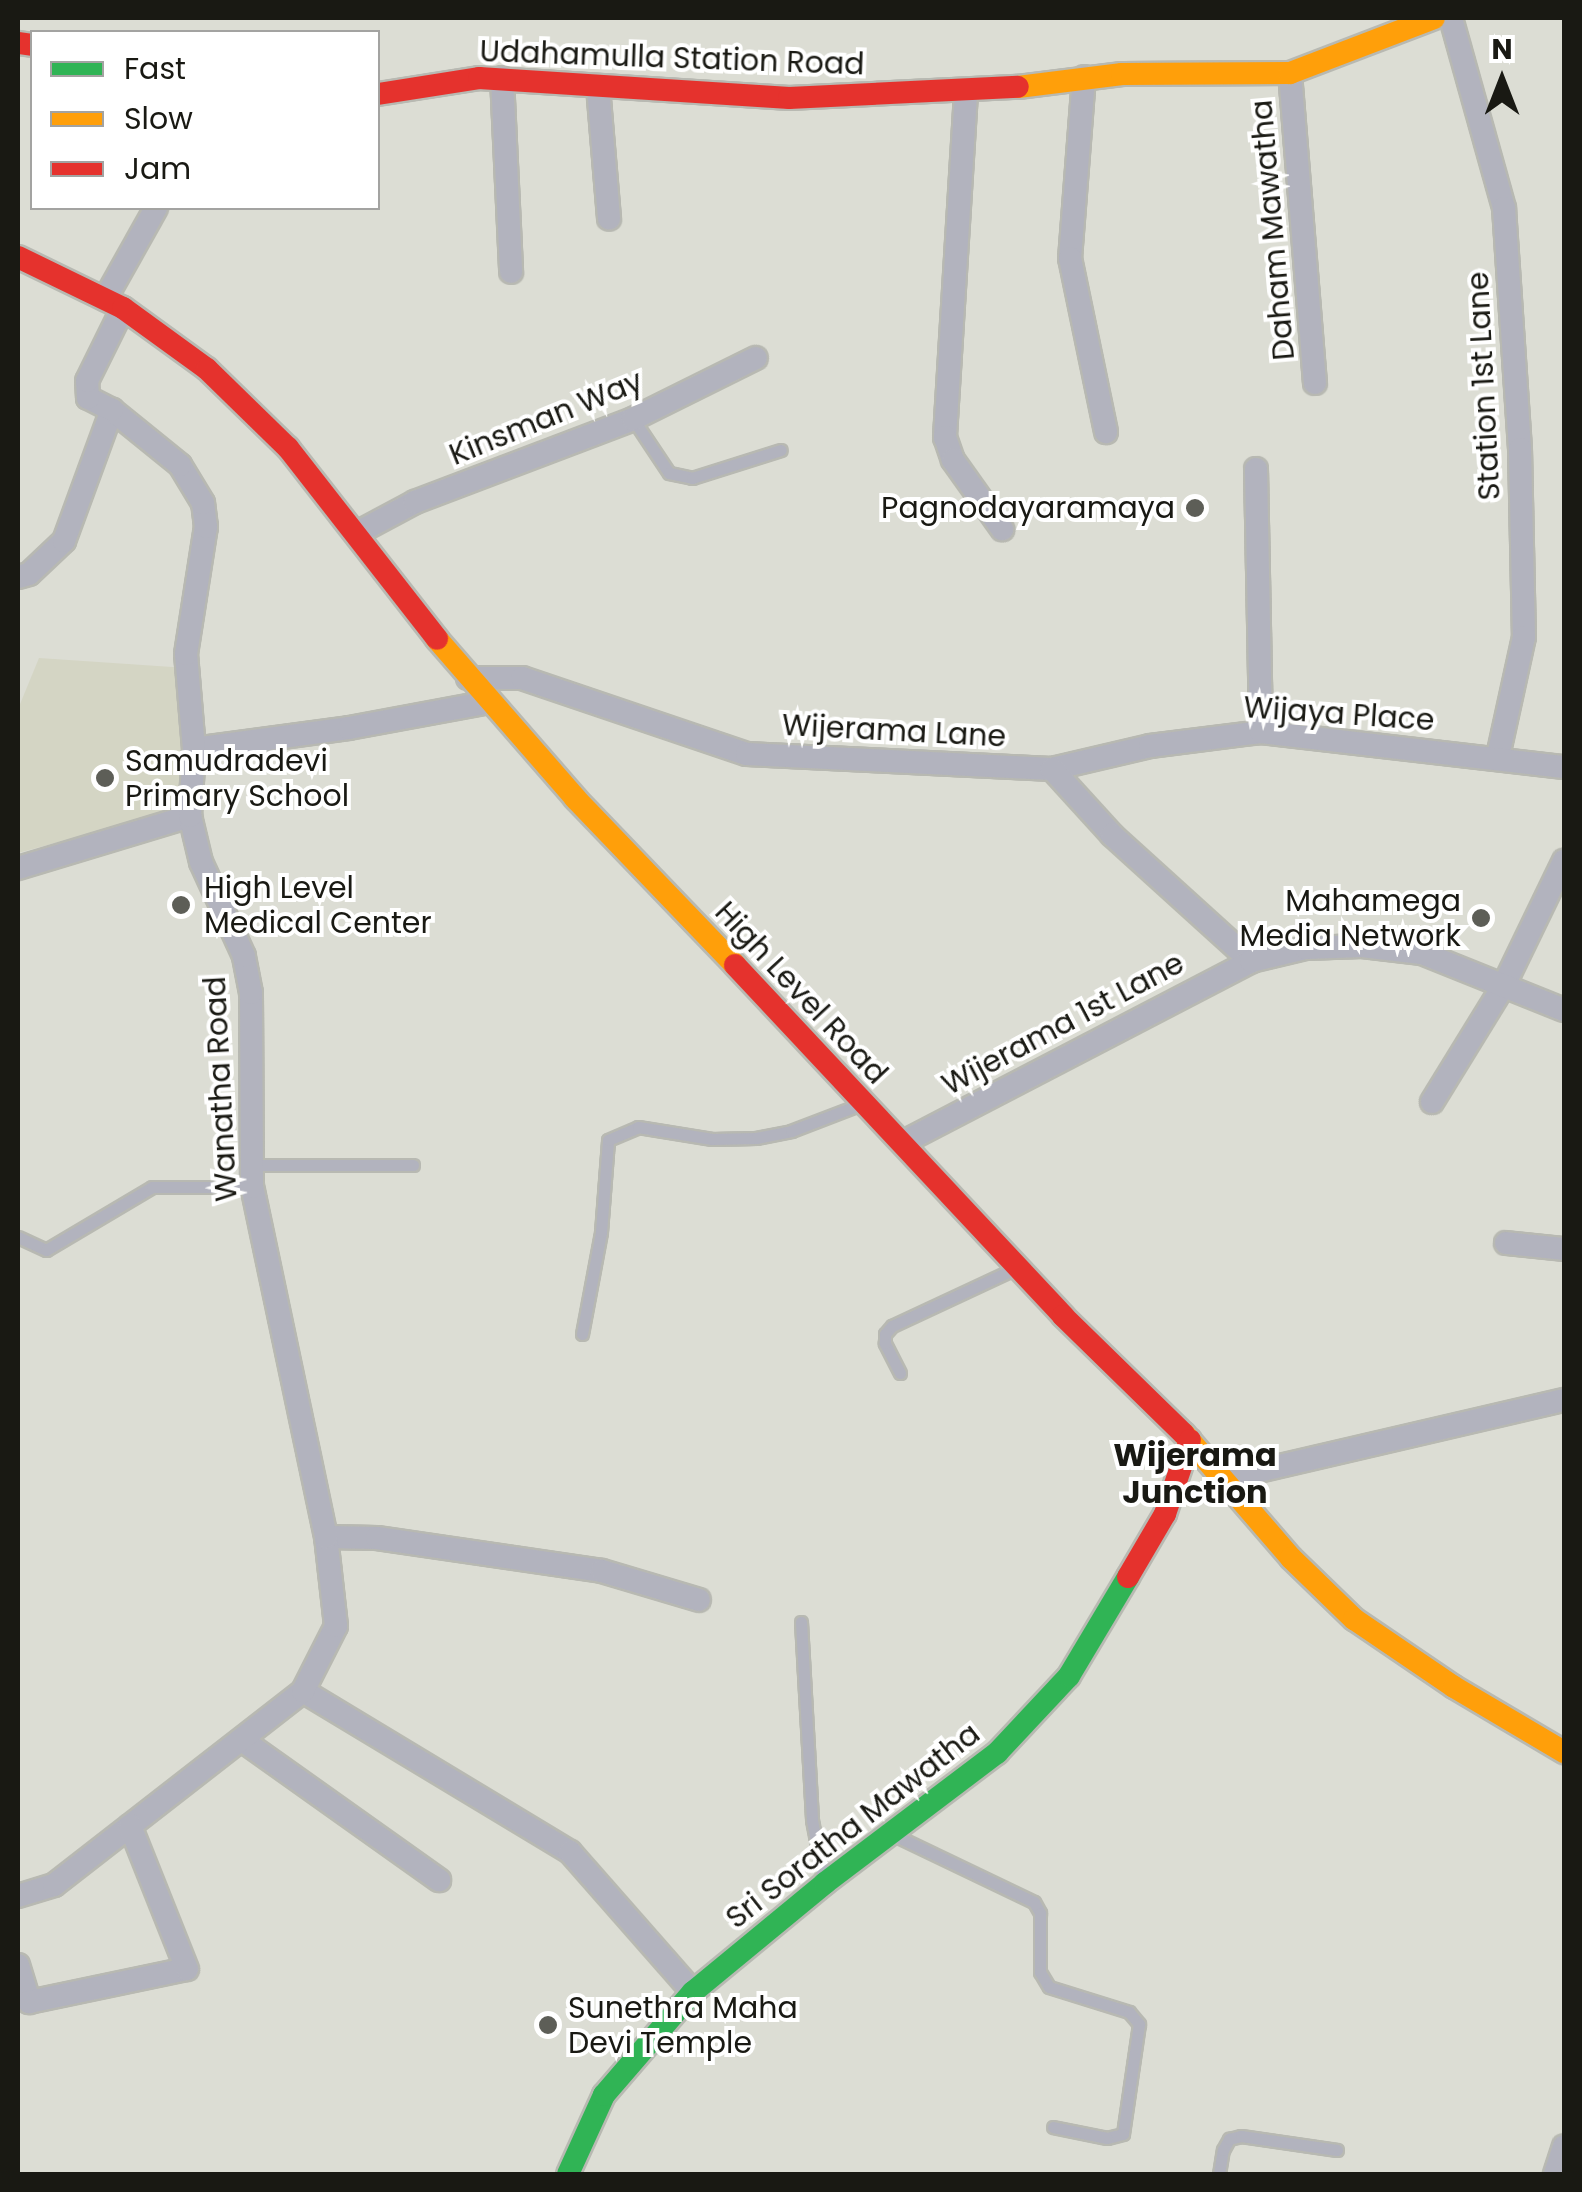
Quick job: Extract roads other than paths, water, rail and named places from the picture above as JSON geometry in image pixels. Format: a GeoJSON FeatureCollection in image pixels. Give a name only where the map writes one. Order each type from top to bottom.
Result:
{"type":"FeatureCollection","features":[{"type":"Feature","properties":{"kind":"main road","name":"Udahamulla Station Road"},"geometry":{"type":"LineString","coordinates":[[380,94],[502,78],[789,98],[966,93],[1084,77],[1290,73],[1434,18]]}},
{"type":"Feature","properties":{"kind":"main road","name":"High Level Road"},"geometry":{"type":"LineString","coordinates":[[18,256],[114,304],[207,369],[288,448],[489,702],[1018,1268],[1190,1440],[1209,1488],[1291,1558],[1354,1619],[1454,1687],[1564,1752]]}},
{"type":"Feature","properties":{"kind":"main road","name":"Sri Soratha Mawatha"},"geometry":{"type":"LineString","coordinates":[[568,2174],[604,2095],[693,1992],[824,1883],[997,1753],[1069,1676],[1164,1514],[1190,1440]]}},
{"type":"Feature","properties":{"kind":"main road","name":"Sri Soratha Mawatha"},"geometry":{"type":"LineString","coordinates":[[1164,1514],[1209,1488]]}},
{"type":"Feature","properties":{"kind":"street","name":"Station 1st Lane"},"geometry":{"type":"LineString","coordinates":[[1451,18],[1504,208],[1520,449],[1524,637],[1498,756]]}},
{"type":"Feature","properties":{"kind":"street","name":"Daham Mawatha"},"geometry":{"type":"LineString","coordinates":[[1290,73],[1316,383]]}},
{"type":"Feature","properties":{"kind":"street"},"geometry":{"type":"LineString","coordinates":[[1084,77],[1070,258],[1106,432]]}},
{"type":"Feature","properties":{"kind":"street"},"geometry":{"type":"LineString","coordinates":[[502,78],[511,272]]}},
{"type":"Feature","properties":{"kind":"street"},"geometry":{"type":"LineString","coordinates":[[598,87],[609,219]]}},
{"type":"Feature","properties":{"kind":"street"},"geometry":{"type":"LineString","coordinates":[[966,93],[946,437],[954,460],[1002,530]]}},
{"type":"Feature","properties":{"kind":"street"},"geometry":{"type":"LineString","coordinates":[[114,304],[155,210]]}},
{"type":"Feature","properties":{"kind":"street","name":"Wanatha Road"},"geometry":{"type":"LineString","coordinates":[[18,1896],[54,1885],[303,1691],[336,1626],[326,1537],[252,1176],[252,993],[244,956],[201,862],[190,816],[194,749],[186,654],[206,528],[202,503],[180,465],[112,410],[88,398],[88,381],[114,304]]}},
{"type":"Feature","properties":{"kind":"street","name":"Kinsman Way"},"geometry":{"type":"LineString","coordinates":[[357,533],[416,502],[633,419],[756,358]]}},
{"type":"Feature","properties":{"kind":"street"},"geometry":{"type":"LineString","coordinates":[[18,578],[28,574],[64,541],[112,410]]}},
{"type":"Feature","properties":{"kind":"street"},"geometry":{"type":"LineString","coordinates":[[1256,470],[1261,732]]}},
{"type":"Feature","properties":{"kind":"street","name":"Wijerama Lane"},"geometry":{"type":"LineString","coordinates":[[468,678],[522,678],[748,754],[1052,769]]}},
{"type":"Feature","properties":{"kind":"street"},"geometry":{"type":"LineString","coordinates":[[194,749],[349,728],[489,702]]}},
{"type":"Feature","properties":{"kind":"street","name":"Wijaya Place"},"geometry":{"type":"LineString","coordinates":[[1052,769],[1150,746],[1261,732],[1498,756],[1564,768]]}},
{"type":"Feature","properties":{"kind":"street"},"geometry":{"type":"LineString","coordinates":[[1052,769],[1112,835],[1251,961]]}},
{"type":"Feature","properties":{"kind":"street"},"geometry":{"type":"LineString","coordinates":[[18,868],[190,816]]}},
{"type":"Feature","properties":{"kind":"street"},"geometry":{"type":"LineString","coordinates":[[1432,1102],[1504,984],[1564,862]]}},
{"type":"Feature","properties":{"kind":"street","name":"Wijerama 1st Lane"},"geometry":{"type":"LineString","coordinates":[[904,1142],[1251,961],[1306,948],[1362,946],[1422,953],[1564,1010]]}},
{"type":"Feature","properties":{"kind":"street"},"geometry":{"type":"LineString","coordinates":[[1506,1243],[1564,1249]]}},
{"type":"Feature","properties":{"kind":"street"},"geometry":{"type":"LineString","coordinates":[[1209,1488],[1564,1400]]}},
{"type":"Feature","properties":{"kind":"street"},"geometry":{"type":"LineString","coordinates":[[326,1537],[377,1538],[602,1571],[699,1600]]}},
{"type":"Feature","properties":{"kind":"street"},"geometry":{"type":"LineString","coordinates":[[303,1691],[570,1852],[693,1992]]}},
{"type":"Feature","properties":{"kind":"street"},"geometry":{"type":"LineString","coordinates":[[242,1740],[439,1880]]}},
{"type":"Feature","properties":{"kind":"street"},"geometry":{"type":"LineString","coordinates":[[18,1965],[29,2002],[187,1969],[130,1826]]}},
{"type":"Feature","properties":{"kind":"street"},"geometry":{"type":"LineString","coordinates":[[1555,2174],[1564,2146]]}},
{"type":"Feature","properties":{"kind":"lane"},"geometry":{"type":"LineString","coordinates":[[633,419],[669,473],[692,478],[781,450]]}},
{"type":"Feature","properties":{"kind":"lane"},"geometry":{"type":"LineString","coordinates":[[582,1334],[601,1232],[608,1140],[638,1127],[712,1139],[756,1138],[791,1132],[863,1104]]}},
{"type":"Feature","properties":{"kind":"lane"},"geometry":{"type":"LineString","coordinates":[[18,1237],[46,1250],[152,1188],[252,1176],[414,1166]]}},
{"type":"Feature","properties":{"kind":"lane"},"geometry":{"type":"LineString","coordinates":[[900,1373],[886,1344],[885,1334],[892,1326],[1018,1268]]}},
{"type":"Feature","properties":{"kind":"lane"},"geometry":{"type":"LineString","coordinates":[[800,1622],[812,1820],[824,1883]]}},
{"type":"Feature","properties":{"kind":"lane"},"geometry":{"type":"LineString","coordinates":[[890,1833],[1034,1902],[1040,1914],[1040,1972],[1049,1987],[1129,2012],[1139,2024],[1123,2134],[1107,2138],[1053,2127]]}},
{"type":"Feature","properties":{"kind":"lane"},"geometry":{"type":"LineString","coordinates":[[1220,2174],[1222,2150],[1229,2139],[1241,2136],[1337,2150]]}},
{"type":"Feature","properties":{"kind":"place","name":"Pagnodayaramaya"},"geometry":{"type":"Point","coordinates":[1195,508]}},
{"type":"Feature","properties":{"kind":"place","name":"Samudradevi Primary School"},"geometry":{"type":"Point","coordinates":[105,778]}},
{"type":"Feature","properties":{"kind":"place","name":"High Level Medical Center"},"geometry":{"type":"Point","coordinates":[181,905]}},
{"type":"Feature","properties":{"kind":"place","name":"Mahamega Media Network"},"geometry":{"type":"Point","coordinates":[1481,918]}},
{"type":"Feature","properties":{"kind":"place","name":"Sunethra Maha Devi Temple"},"geometry":{"type":"Point","coordinates":[548,2025]}},
{"type":"Feature","properties":{"kind":"district","name":"Wijerama Junction"},"geometry":{"type":"Point","coordinates":[1195,1474]}}]}
